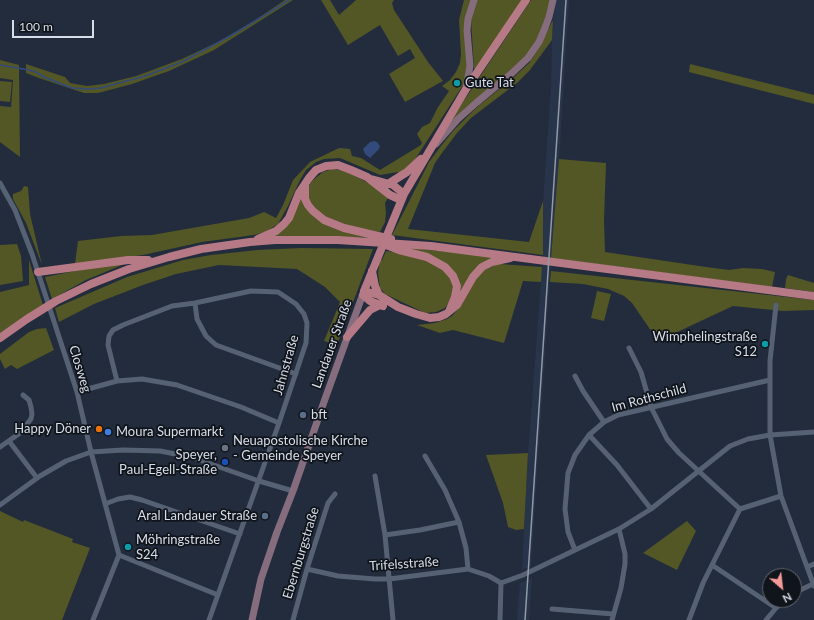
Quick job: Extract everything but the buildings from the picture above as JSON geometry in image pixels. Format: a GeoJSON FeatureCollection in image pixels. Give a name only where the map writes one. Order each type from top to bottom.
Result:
{"type":"FeatureCollection","features":[{"type":"Feature","properties":{"kind":"main road"},"geometry":{"type":"LineString","coordinates":[[466,89],[470,66],[467,30],[468,19],[474,0]]}},
{"type":"Feature","properties":{"kind":"main road","name":"Landauer Straße"},"geometry":{"type":"LineString","coordinates":[[252,620],[261,579],[277,532],[363,293],[403,197],[466,89],[526,0]]}},
{"type":"Feature","properties":{"kind":"main road"},"geometry":{"type":"LineString","coordinates":[[388,184],[407,172],[428,153],[458,120],[476,103],[528,58],[545,28],[553,0]]}},
{"type":"Feature","properties":{"kind":"main road"},"geometry":{"type":"LineString","coordinates":[[250,242],[276,231],[284,224],[289,218],[299,193],[309,178],[321,167],[332,165],[345,167],[367,177],[393,185],[403,197]]}},
{"type":"Feature","properties":{"kind":"main road"},"geometry":{"type":"LineString","coordinates":[[367,177],[390,195],[403,197]]}},
{"type":"Feature","properties":{"kind":"main road"},"geometry":{"type":"LineString","coordinates":[[305,184],[305,199],[308,205],[324,220],[344,228],[378,235],[406,244]]}},
{"type":"Feature","properties":{"kind":"main road"},"geometry":{"type":"LineString","coordinates":[[0,338],[27,318],[76,291],[117,273],[155,260],[201,250],[250,242],[313,239],[406,244],[519,256],[814,296]]}},
{"type":"Feature","properties":{"kind":"main road"},"geometry":{"type":"LineString","coordinates":[[378,242],[427,258],[445,266],[453,276],[457,286],[456,297],[449,312]]}},
{"type":"Feature","properties":{"kind":"main road"},"geometry":{"type":"LineString","coordinates":[[363,293],[379,295],[398,307],[416,314],[430,318],[439,317],[449,312],[457,305],[473,277],[482,267],[492,262],[519,256]]}},
{"type":"Feature","properties":{"kind":"main road"},"geometry":{"type":"LineString","coordinates":[[38,272],[128,260],[155,260]]}},
{"type":"Feature","properties":{"kind":"main road"},"geometry":{"type":"LineString","coordinates":[[372,270],[375,286],[379,295]]}},
{"type":"Feature","properties":{"kind":"main road"},"geometry":{"type":"LineString","coordinates":[[363,293],[370,301],[380,305],[398,307]]}},
{"type":"Feature","properties":{"kind":"main road"},"geometry":{"type":"LineString","coordinates":[[347,337],[370,310],[380,305]]}},
{"type":"Feature","properties":{"kind":"street","name":"Closweg"},"geometry":{"type":"LineString","coordinates":[[0,183],[20,221],[77,392],[91,452],[119,555]]}},
{"type":"Feature","properties":{"kind":"street","name":"Jahnstraße"},"geometry":{"type":"LineString","coordinates":[[117,381],[108,345],[109,336],[113,330],[172,306],[195,303],[251,291],[278,292],[296,304],[304,314],[307,323],[306,343],[259,481],[209,620]]}},
{"type":"Feature","properties":{"kind":"street"},"geometry":{"type":"LineString","coordinates":[[195,303],[198,319],[206,336],[216,345],[296,374]]}},
{"type":"Feature","properties":{"kind":"street"},"geometry":{"type":"LineString","coordinates":[[776,306],[770,361],[770,435],[781,496],[814,585],[802,590]]}},
{"type":"Feature","properties":{"kind":"street"},"geometry":{"type":"LineString","coordinates":[[629,348],[641,372],[651,407],[667,439],[678,453],[740,509]]}},
{"type":"Feature","properties":{"kind":"street"},"geometry":{"type":"LineString","coordinates":[[575,376],[583,391],[604,422]]}},
{"type":"Feature","properties":{"kind":"street"},"geometry":{"type":"LineString","coordinates":[[77,392],[117,381],[142,379],[177,385],[241,407],[279,423]]}},
{"type":"Feature","properties":{"kind":"street","name":"Im Rothschild"},"geometry":{"type":"LineString","coordinates":[[575,550],[568,532],[565,509],[568,473],[575,455],[589,435],[604,422],[618,416],[770,380]]}},
{"type":"Feature","properties":{"kind":"street"},"geometry":{"type":"LineString","coordinates":[[0,447],[23,430],[32,417],[30,404],[23,395]]}},
{"type":"Feature","properties":{"kind":"street"},"geometry":{"type":"LineString","coordinates":[[500,620],[501,583],[523,575],[619,529],[651,508],[730,446],[748,439],[770,435],[814,432]]}},
{"type":"Feature","properties":{"kind":"street"},"geometry":{"type":"LineString","coordinates":[[589,435],[617,465],[651,508]]}},
{"type":"Feature","properties":{"kind":"street"},"geometry":{"type":"LineString","coordinates":[[9,441],[37,478]]}},
{"type":"Feature","properties":{"kind":"street"},"geometry":{"type":"LineString","coordinates":[[0,505],[37,478],[61,464],[91,452],[123,450],[160,451],[191,457],[259,481],[293,491]]}},
{"type":"Feature","properties":{"kind":"street"},"geometry":{"type":"LineString","coordinates":[[425,456],[445,490],[459,522],[466,548],[468,569]]}},
{"type":"Feature","properties":{"kind":"street"},"geometry":{"type":"LineString","coordinates":[[375,476],[385,535],[393,620]]}},
{"type":"Feature","properties":{"kind":"street","name":"Ebernburgstraße"},"geometry":{"type":"LineString","coordinates":[[294,620],[307,569],[328,503],[335,494]]}},
{"type":"Feature","properties":{"kind":"street"},"geometry":{"type":"LineString","coordinates":[[689,620],[703,583],[740,509],[781,496]]}},
{"type":"Feature","properties":{"kind":"street"},"geometry":{"type":"LineString","coordinates":[[105,504],[118,499],[130,497],[136,498],[240,534]]}},
{"type":"Feature","properties":{"kind":"street"},"geometry":{"type":"LineString","coordinates":[[385,535],[459,522]]}},
{"type":"Feature","properties":{"kind":"street"},"geometry":{"type":"LineString","coordinates":[[612,620],[621,588],[625,564],[625,554],[619,529]]}},
{"type":"Feature","properties":{"kind":"street"},"geometry":{"type":"LineString","coordinates":[[93,620],[119,555],[218,595]]}},
{"type":"Feature","properties":{"kind":"street"},"geometry":{"type":"LineString","coordinates":[[807,567],[814,564]]}},
{"type":"Feature","properties":{"kind":"street"},"geometry":{"type":"LineString","coordinates":[[712,565],[762,599]]}},
{"type":"Feature","properties":{"kind":"street","name":"Trifelsstraße"},"geometry":{"type":"LineString","coordinates":[[307,569],[338,576],[389,579],[468,569],[488,576],[501,583]]}},
{"type":"Feature","properties":{"kind":"street"},"geometry":{"type":"LineString","coordinates":[[766,620],[776,608]]}},
{"type":"Feature","properties":{"kind":"street"},"geometry":{"type":"LineString","coordinates":[[552,609],[613,614]]}},
{"type":"Feature","properties":{"kind":"shaded area"},"geometry":{"type":"Polygon","coordinates":[[[555,0],[569,0],[531,566],[522,570],[528,453],[543,255],[543,201],[551,88],[555,0]]]}},
{"type":"Feature","properties":{"kind":"shaded area"},"geometry":{"type":"Polygon","coordinates":[[[532,578],[529,620],[517,620],[520,583],[532,578]]]}},
{"type":"Feature","properties":{"kind":"green space"},"geometry":{"type":"Polygon","coordinates":[[[285,0],[293,0],[214,50],[169,71],[132,84],[98,93],[84,93],[26,73],[26,64],[65,77],[70,83],[87,86],[104,84],[136,76],[182,59],[218,42],[254,21],[285,0]]]}},
{"type":"Feature","properties":{"kind":"green space"},"geometry":{"type":"Polygon","coordinates":[[[321,0],[330,0],[339,15],[356,0],[394,0],[392,3],[394,10],[428,62],[443,81],[405,102],[389,74],[415,58],[410,49],[398,56],[380,25],[348,45],[321,0]]]}},
{"type":"Feature","properties":{"kind":"green space"},"geometry":{"type":"Polygon","coordinates":[[[464,0],[472,0],[468,67],[465,82],[414,161],[399,174],[398,172],[380,175],[340,158],[324,159],[316,162],[306,170],[278,224],[265,232],[254,235],[202,242],[143,255],[75,264],[78,241],[121,236],[152,235],[249,218],[264,212],[276,218],[293,180],[310,162],[339,148],[350,149],[352,156],[361,158],[380,170],[421,145],[422,143],[417,134],[422,127],[430,123],[438,107],[449,91],[442,86],[450,80],[460,63],[461,54],[459,20],[464,0]]]}},
{"type":"Feature","properties":{"kind":"green space"},"geometry":{"type":"Polygon","coordinates":[[[477,0],[522,0],[476,69],[474,69],[471,19],[477,0]]]}},
{"type":"Feature","properties":{"kind":"green space"},"geometry":{"type":"Polygon","coordinates":[[[531,0],[550,0],[543,27],[529,54],[447,126],[531,0]]]}},
{"type":"Feature","properties":{"kind":"green space"},"geometry":{"type":"Polygon","coordinates":[[[553,20],[552,40],[530,70],[517,83],[471,118],[457,133],[435,163],[408,229],[529,242],[543,201],[543,255],[392,235],[429,162],[453,131],[476,108],[529,63],[539,48],[553,20]]]}},
{"type":"Feature","properties":{"kind":"green space"},"geometry":{"type":"Polygon","coordinates":[[[0,60],[19,65],[20,157],[0,142],[0,106],[11,107],[13,80],[0,78],[0,60]]]}},
{"type":"Feature","properties":{"kind":"green space"},"geometry":{"type":"Polygon","coordinates":[[[690,64],[814,95],[814,104],[689,72],[690,64]]]}},
{"type":"Feature","properties":{"kind":"green space"},"geometry":{"type":"Polygon","coordinates":[[[0,81],[12,82],[10,102],[0,101],[0,81]]]}},
{"type":"Feature","properties":{"kind":"green space"},"geometry":{"type":"Polygon","coordinates":[[[559,159],[606,163],[604,221],[605,252],[729,270],[743,268],[762,269],[775,272],[772,287],[551,258],[559,159]]]}},
{"type":"Feature","properties":{"kind":"green space"},"geometry":{"type":"Polygon","coordinates":[[[332,169],[342,170],[359,178],[374,186],[388,198],[385,203],[385,222],[380,232],[352,227],[322,215],[309,200],[309,186],[312,181],[323,172],[332,169]]]}},
{"type":"Feature","properties":{"kind":"green space"},"geometry":{"type":"Polygon","coordinates":[[[24,186],[28,187],[30,214],[42,265],[26,223],[13,199],[13,194],[21,191],[24,186]]]}},
{"type":"Feature","properties":{"kind":"green space"},"geometry":{"type":"Polygon","coordinates":[[[301,196],[310,212],[374,238],[308,236],[270,237],[301,196]]]}},
{"type":"Feature","properties":{"kind":"green space"},"geometry":{"type":"Polygon","coordinates":[[[17,244],[21,256],[23,281],[0,285],[0,245],[17,244]]]}},
{"type":"Feature","properties":{"kind":"green space"},"geometry":{"type":"Polygon","coordinates":[[[401,247],[497,257],[493,259],[458,300],[454,272],[401,247]]]}},
{"type":"Feature","properties":{"kind":"green space"},"geometry":{"type":"Polygon","coordinates":[[[301,248],[373,249],[337,345],[324,341],[340,302],[325,287],[297,269],[219,265],[176,274],[143,285],[94,304],[59,322],[55,308],[127,277],[183,260],[211,255],[257,250],[301,248]]]}},
{"type":"Feature","properties":{"kind":"green space"},"geometry":{"type":"Polygon","coordinates":[[[386,251],[401,253],[427,260],[440,266],[452,279],[454,291],[445,308],[436,312],[425,313],[385,294],[380,288],[378,273],[380,260],[382,260],[386,251]]]}},
{"type":"Feature","properties":{"kind":"green space"},"geometry":{"type":"Polygon","coordinates":[[[29,260],[43,305],[0,333],[0,292],[29,285],[29,260]]]}},
{"type":"Feature","properties":{"kind":"green space"},"geometry":{"type":"Polygon","coordinates":[[[127,263],[86,280],[52,299],[45,277],[90,268],[127,263]]]}},
{"type":"Feature","properties":{"kind":"green space"},"geometry":{"type":"Polygon","coordinates":[[[500,264],[542,267],[541,282],[523,281],[504,343],[453,330],[440,333],[417,325],[435,323],[452,316],[462,304],[473,282],[484,270],[500,264]]]}},
{"type":"Feature","properties":{"kind":"green space"},"geometry":{"type":"Polygon","coordinates":[[[551,271],[814,300],[814,310],[783,311],[733,306],[658,341],[632,303],[624,296],[608,289],[583,284],[550,282],[551,271]]]}},
{"type":"Feature","properties":{"kind":"green space"},"geometry":{"type":"Polygon","coordinates":[[[788,275],[814,283],[814,292],[785,288],[788,275]]]}},
{"type":"Feature","properties":{"kind":"green space"},"geometry":{"type":"Polygon","coordinates":[[[597,291],[611,294],[604,321],[591,318],[597,291]]]}},
{"type":"Feature","properties":{"kind":"green space"},"geometry":{"type":"Polygon","coordinates":[[[46,328],[54,350],[17,369],[11,365],[5,369],[0,359],[0,354],[29,332],[46,328]]]}},
{"type":"Feature","properties":{"kind":"green space"},"geometry":{"type":"Polygon","coordinates":[[[528,453],[524,529],[516,530],[508,527],[503,503],[486,455],[528,453]]]}},
{"type":"Feature","properties":{"kind":"green space"},"geometry":{"type":"Polygon","coordinates":[[[0,511],[23,522],[24,520],[73,539],[72,542],[90,548],[62,620],[0,620],[0,511]]]}},
{"type":"Feature","properties":{"kind":"green space"},"geometry":{"type":"Polygon","coordinates":[[[687,521],[696,531],[677,570],[643,553],[687,521]]]}},
{"type":"Feature","properties":{"kind":"water"},"geometry":{"type":"Polygon","coordinates":[[[374,141],[380,146],[370,158],[365,154],[363,149],[370,142],[374,141]]]}},
{"type":"Feature","properties":{"kind":"waterway"},"geometry":{"type":"LineString","coordinates":[[0,65],[36,72],[44,77],[72,88],[101,88],[145,76],[182,62],[232,35],[289,0]]}},
{"type":"Feature","properties":{"kind":"railway"},"geometry":{"type":"LineString","coordinates":[[525,620],[566,0]]}},
{"type":"Feature","properties":{"kind":"place","name":"Gute Tat"},"geometry":{"type":"Point","coordinates":[457,83]}},
{"type":"Feature","properties":{"kind":"place","name":"Wimphelingstraße S12"},"geometry":{"type":"Point","coordinates":[765,344]}},
{"type":"Feature","properties":{"kind":"place","name":"bft"},"geometry":{"type":"Point","coordinates":[303,415]}},
{"type":"Feature","properties":{"kind":"place","name":"Happy Döner"},"geometry":{"type":"Point","coordinates":[99,429]}},
{"type":"Feature","properties":{"kind":"place","name":"Moura Supermarkt"},"geometry":{"type":"Point","coordinates":[108,432]}},
{"type":"Feature","properties":{"kind":"place","name":"Neuapostolische Kirche - Gemeinde Speyer"},"geometry":{"type":"Point","coordinates":[225,448]}},
{"type":"Feature","properties":{"kind":"place","name":"Speyer, Paul-Egell-Straße"},"geometry":{"type":"Point","coordinates":[225,462]}},
{"type":"Feature","properties":{"kind":"place","name":"Aral Landauer Straße"},"geometry":{"type":"Point","coordinates":[265,516]}},
{"type":"Feature","properties":{"kind":"place","name":"Möhringstraße S24"},"geometry":{"type":"Point","coordinates":[128,547]}}]}
